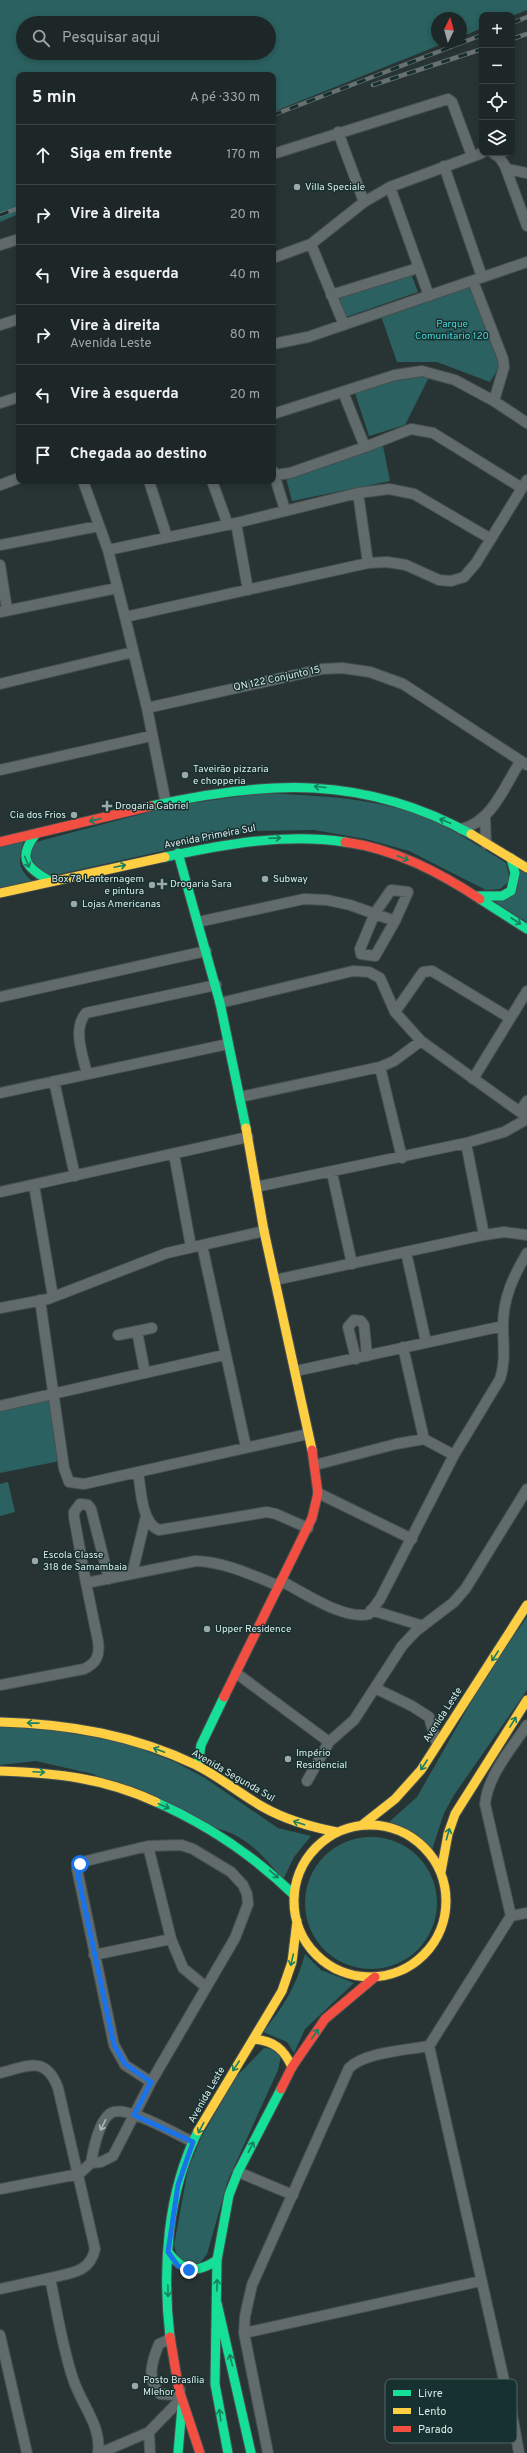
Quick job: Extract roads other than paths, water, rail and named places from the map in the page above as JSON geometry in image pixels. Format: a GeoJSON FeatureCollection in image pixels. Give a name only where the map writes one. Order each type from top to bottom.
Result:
{"type":"FeatureCollection","features":[{"type":"Feature","properties":{"kind":"main road"},"geometry":{"type":"LineString","coordinates":[[0,842],[166,804],[263,787],[303,785],[349,790],[394,801],[461,829],[527,868]]}},
{"type":"Feature","properties":{"kind":"main road"},"geometry":{"type":"LineString","coordinates":[[35,835],[25,848],[25,862],[34,872],[50,881]]}},
{"type":"Feature","properties":{"kind":"main road","name":"Avenida Primeira Sul"},"geometry":{"type":"LineString","coordinates":[[0,892],[248,839],[306,837],[363,845],[390,852],[437,873],[527,929]]}},
{"type":"Feature","properties":{"kind":"main road"},"geometry":{"type":"LineString","coordinates":[[178,853],[220,1003],[248,1137],[264,1231],[296,1371],[315,1465],[318,1493],[308,1528],[201,1744],[198,1766]]}},
{"type":"Feature","properties":{"kind":"main road"},"geometry":{"type":"LineString","coordinates":[[476,896],[502,896],[511,891],[515,873],[511,858]]}},
{"type":"Feature","properties":{"kind":"main road","name":"Avenida Leste"},"geometry":{"type":"LineString","coordinates":[[362,1825],[395,1799],[410,1784],[527,1605]]}},
{"type":"Feature","properties":{"kind":"main road"},"geometry":{"type":"LineString","coordinates":[[441,1872],[448,1834],[455,1814],[527,1700]]}},
{"type":"Feature","properties":{"kind":"main road","name":"Avenida Segunda Sul"},"geometry":{"type":"LineString","coordinates":[[0,1722],[41,1723],[90,1729],[138,1742],[198,1766],[286,1818],[337,1832]]}},
{"type":"Feature","properties":{"kind":"main road"},"geometry":{"type":"LineString","coordinates":[[180,1758],[201,1744]]}},
{"type":"Feature","properties":{"kind":"main road"},"geometry":{"type":"LineString","coordinates":[[0,1771],[41,1772],[90,1779],[128,1791],[173,1810],[257,1860],[294,1895]]}},
{"type":"Feature","properties":{"kind":"main road"},"geometry":{"type":"LineString","coordinates":[[362,1825],[387,1827],[410,1836],[428,1851],[441,1872],[447,1895],[445,1919],[435,1941],[420,1959],[399,1972],[375,1977],[350,1974],[326,1963],[308,1945],[297,1921],[294,1895],[301,1870],[315,1848],[337,1832],[362,1825]]}},
{"type":"Feature","properties":{"kind":"main road","name":"Avenida Leste"},"geometry":{"type":"LineString","coordinates":[[200,2453],[181,2399],[170,2339],[168,2252],[178,2185],[193,2142],[219,2093],[254,2040],[289,1974],[294,1951],[297,1921]]}},
{"type":"Feature","properties":{"kind":"main road"},"geometry":{"type":"LineString","coordinates":[[228,2453],[215,2384],[217,2260],[229,2195],[238,2172],[292,2067],[326,2019],[375,1977]]}},
{"type":"Feature","properties":{"kind":"main road"},"geometry":{"type":"LineString","coordinates":[[254,2040],[265,2040],[280,2045],[287,2054],[292,2067]]}},
{"type":"Feature","properties":{"kind":"main road"},"geometry":{"type":"LineString","coordinates":[[168,2252],[178,2266],[189,2270],[203,2270],[217,2260]]}},
{"type":"Feature","properties":{"kind":"main road"},"geometry":{"type":"LineString","coordinates":[[217,2303],[251,2453]]}},
{"type":"Feature","properties":{"kind":"main road"},"geometry":{"type":"LineString","coordinates":[[178,2453],[181,2399]]}},
{"type":"Feature","properties":{"kind":"street"},"geometry":{"type":"LineString","coordinates":[[276,153],[338,132],[448,99],[452,102],[472,156]]}},
{"type":"Feature","properties":{"kind":"street"},"geometry":{"type":"LineString","coordinates":[[338,132],[364,202]]}},
{"type":"Feature","properties":{"kind":"street"},"geometry":{"type":"LineString","coordinates":[[276,257],[311,244],[364,202],[390,187],[479,153]]}},
{"type":"Feature","properties":{"kind":"street"},"geometry":{"type":"LineString","coordinates":[[497,156],[500,158],[523,203],[527,226]]}},
{"type":"Feature","properties":{"kind":"street"},"geometry":{"type":"LineString","coordinates":[[444,166],[503,359],[504,367],[494,401]]}},
{"type":"Feature","properties":{"kind":"street"},"geometry":{"type":"LineString","coordinates":[[506,169],[527,173]]}},
{"type":"Feature","properties":{"kind":"street"},"geometry":{"type":"LineString","coordinates":[[390,187],[429,296]]}},
{"type":"Feature","properties":{"kind":"street"},"geometry":{"type":"LineString","coordinates":[[0,245],[16,240]]}},
{"type":"Feature","properties":{"kind":"street"},"geometry":{"type":"LineString","coordinates":[[311,244],[344,325]]}},
{"type":"Feature","properties":{"kind":"street"},"geometry":{"type":"LineString","coordinates":[[276,343],[308,337],[527,262]]}},
{"type":"Feature","properties":{"kind":"street"},"geometry":{"type":"LineString","coordinates":[[331,295],[418,268]]}},
{"type":"Feature","properties":{"kind":"street"},"geometry":{"type":"LineString","coordinates":[[0,325],[16,320]]}},
{"type":"Feature","properties":{"kind":"street"},"geometry":{"type":"LineString","coordinates":[[276,413],[395,375],[422,371],[455,380],[494,401],[527,422]]}},
{"type":"Feature","properties":{"kind":"street"},"geometry":{"type":"LineString","coordinates":[[344,392],[365,447]]}},
{"type":"Feature","properties":{"kind":"street"},"geometry":{"type":"LineString","coordinates":[[0,403],[16,398]]}},
{"type":"Feature","properties":{"kind":"street"},"geometry":{"type":"LineString","coordinates":[[125,617],[368,563],[387,562],[406,565],[439,580],[451,581],[464,577],[491,539],[524,484],[426,430],[411,429],[290,473],[276,473]]}},
{"type":"Feature","properties":{"kind":"street"},"geometry":{"type":"LineString","coordinates":[[0,486],[16,479]]}},
{"type":"Feature","properties":{"kind":"street"},"geometry":{"type":"LineString","coordinates":[[276,480],[285,510]]}},
{"type":"Feature","properties":{"kind":"street"},"geometry":{"type":"LineString","coordinates":[[83,484],[108,550],[147,708],[151,736],[166,804]]}},
{"type":"Feature","properties":{"kind":"street"},"geometry":{"type":"LineString","coordinates":[[150,484],[167,537]]}},
{"type":"Feature","properties":{"kind":"street"},"geometry":{"type":"LineString","coordinates":[[213,484],[232,524],[248,590]]}},
{"type":"Feature","properties":{"kind":"street"},"geometry":{"type":"LineString","coordinates":[[108,550],[232,524],[358,493],[389,489],[414,494],[491,539]]}},
{"type":"Feature","properties":{"kind":"street"},"geometry":{"type":"LineString","coordinates":[[358,493],[368,563]]}},
{"type":"Feature","properties":{"kind":"street"},"geometry":{"type":"LineString","coordinates":[[0,545],[99,526]]}},
{"type":"Feature","properties":{"kind":"street"},"geometry":{"type":"LineString","coordinates":[[0,565],[4,611],[117,588]]}},
{"type":"Feature","properties":{"kind":"street"},"geometry":{"type":"LineString","coordinates":[[0,684],[133,652]]}},
{"type":"Feature","properties":{"kind":"street","name":"QN 122 Conjunto 15"},"geometry":{"type":"LineString","coordinates":[[147,708],[300,673],[342,668],[376,674],[403,684],[524,763]]}},
{"type":"Feature","properties":{"kind":"street"},"geometry":{"type":"LineString","coordinates":[[0,770],[151,736]]}},
{"type":"Feature","properties":{"kind":"street"},"geometry":{"type":"LineString","coordinates":[[461,829],[473,826],[485,818],[524,763]]}},
{"type":"Feature","properties":{"kind":"street"},"geometry":{"type":"LineString","coordinates":[[485,818],[486,844]]}},
{"type":"Feature","properties":{"kind":"street"},"geometry":{"type":"LineString","coordinates":[[391,890],[408,892],[395,921],[375,956],[362,954],[360,949],[375,913],[391,890]]}},
{"type":"Feature","properties":{"kind":"street"},"geometry":{"type":"LineString","coordinates":[[198,922],[304,899],[327,900],[375,913],[395,921]]}},
{"type":"Feature","properties":{"kind":"street"},"geometry":{"type":"LineString","coordinates":[[0,997],[206,951]]}},
{"type":"Feature","properties":{"kind":"street"},"geometry":{"type":"LineString","coordinates":[[395,1012],[423,972],[432,970],[510,1018]]}},
{"type":"Feature","properties":{"kind":"street"},"geometry":{"type":"LineString","coordinates":[[220,1003],[353,972],[369,972],[380,978],[395,1012],[421,1041],[525,1116]]}},
{"type":"Feature","properties":{"kind":"street"},"geometry":{"type":"LineString","coordinates":[[87,1074],[80,1042],[81,1019],[86,1013],[216,985]]}},
{"type":"Feature","properties":{"kind":"street"},"geometry":{"type":"LineString","coordinates":[[473,1079],[527,991]]}},
{"type":"Feature","properties":{"kind":"street"},"geometry":{"type":"LineString","coordinates":[[240,1097],[380,1067],[394,1061],[421,1041]]}},
{"type":"Feature","properties":{"kind":"street"},"geometry":{"type":"LineString","coordinates":[[0,1093],[228,1044]]}},
{"type":"Feature","properties":{"kind":"street"},"geometry":{"type":"LineString","coordinates":[[380,1067],[402,1158]]}},
{"type":"Feature","properties":{"kind":"street"},"geometry":{"type":"LineString","coordinates":[[54,1081],[75,1176]]}},
{"type":"Feature","properties":{"kind":"street"},"geometry":{"type":"LineString","coordinates":[[256,1187],[402,1158],[466,1143],[504,1132],[525,1116],[527,1101]]}},
{"type":"Feature","properties":{"kind":"street"},"geometry":{"type":"LineString","coordinates":[[0,1192],[248,1137]]}},
{"type":"Feature","properties":{"kind":"street"},"geometry":{"type":"LineString","coordinates":[[466,1143],[484,1235]]}},
{"type":"Feature","properties":{"kind":"street"},"geometry":{"type":"LineString","coordinates":[[174,1154],[191,1247]]}},
{"type":"Feature","properties":{"kind":"street"},"geometry":{"type":"LineString","coordinates":[[332,1173],[352,1264]]}},
{"type":"Feature","properties":{"kind":"street"},"geometry":{"type":"LineString","coordinates":[[34,1185],[53,1297]]}},
{"type":"Feature","properties":{"kind":"street"},"geometry":{"type":"LineString","coordinates":[[0,1308],[53,1297],[142,1261],[191,1247],[264,1231]]}},
{"type":"Feature","properties":{"kind":"street"},"geometry":{"type":"LineString","coordinates":[[275,1280],[484,1235],[504,1232],[527,1235]]}},
{"type":"Feature","properties":{"kind":"street"},"geometry":{"type":"LineString","coordinates":[[202,1245],[224,1355],[246,1447]]}},
{"type":"Feature","properties":{"kind":"street"},"geometry":{"type":"LineString","coordinates":[[406,1252],[426,1342]]}},
{"type":"Feature","properties":{"kind":"street"},"geometry":{"type":"LineString","coordinates":[[86,1583],[178,1563],[210,1562],[232,1567],[280,1584],[342,1612],[361,1616],[369,1614],[380,1599],[454,1455],[500,1379],[504,1361],[503,1326],[507,1294],[513,1277],[527,1253]]}},
{"type":"Feature","properties":{"kind":"street"},"geometry":{"type":"LineString","coordinates":[[40,1300],[64,1468],[69,1482],[84,1484],[308,1434]]}},
{"type":"Feature","properties":{"kind":"street"},"geometry":{"type":"LineString","coordinates":[[356,1359],[348,1327],[354,1320],[360,1321],[364,1325],[367,1356]]}},
{"type":"Feature","properties":{"kind":"street"},"geometry":{"type":"LineString","coordinates":[[296,1371],[503,1326]]}},
{"type":"Feature","properties":{"kind":"street"},"geometry":{"type":"LineString","coordinates":[[118,1335],[152,1328]]}},
{"type":"Feature","properties":{"kind":"street"},"geometry":{"type":"LineString","coordinates":[[138,1331],[145,1373]]}},
{"type":"Feature","properties":{"kind":"street"},"geometry":{"type":"LineString","coordinates":[[403,1347],[424,1440]]}},
{"type":"Feature","properties":{"kind":"street"},"geometry":{"type":"LineString","coordinates":[[0,1406],[224,1355]]}},
{"type":"Feature","properties":{"kind":"street"},"geometry":{"type":"LineString","coordinates":[[315,1465],[396,1444],[424,1440],[454,1455]]}},
{"type":"Feature","properties":{"kind":"street"},"geometry":{"type":"LineString","coordinates":[[138,1472],[146,1516],[151,1526],[163,1530],[267,1512],[276,1514],[308,1528]]}},
{"type":"Feature","properties":{"kind":"street"},"geometry":{"type":"LineString","coordinates":[[307,1781],[329,1742],[354,1720],[402,1646],[422,1626],[454,1602],[466,1588],[527,1489]]}},
{"type":"Feature","properties":{"kind":"street"},"geometry":{"type":"LineString","coordinates":[[318,1493],[412,1539]]}},
{"type":"Feature","properties":{"kind":"street"},"geometry":{"type":"LineString","coordinates":[[0,1685],[84,1669],[95,1662],[99,1650],[98,1641],[74,1517],[74,1512],[80,1504],[88,1505],[91,1509],[109,1579]]}},
{"type":"Feature","properties":{"kind":"street"},"geometry":{"type":"LineString","coordinates":[[132,1574],[146,1516]]}},
{"type":"Feature","properties":{"kind":"street"},"geometry":{"type":"LineString","coordinates":[[371,1610],[422,1626]]}},
{"type":"Feature","properties":{"kind":"street"},"geometry":{"type":"LineString","coordinates":[[236,1672],[329,1742]]}},
{"type":"Feature","properties":{"kind":"street"},"geometry":{"type":"LineString","coordinates":[[375,1688],[429,1717],[437,1744]]}},
{"type":"Feature","properties":{"kind":"street"},"geometry":{"type":"LineString","coordinates":[[503,2379],[429,2046],[511,1916],[485,1804],[488,1789],[527,1725]]}},
{"type":"Feature","properties":{"kind":"street"},"geometry":{"type":"LineString","coordinates":[[91,2163],[100,2162],[113,2156],[151,2082],[235,1938],[248,1904],[247,1894],[243,1884],[231,1872],[193,1849],[181,1845],[166,1844],[148,1846],[86,1861],[77,1869],[108,2022],[118,2056],[125,2064],[151,2082]]}},
{"type":"Feature","properties":{"kind":"street"},"geometry":{"type":"LineString","coordinates":[[148,1846],[171,1940],[183,1968],[206,1987]]}},
{"type":"Feature","properties":{"kind":"street"},"geometry":{"type":"LineString","coordinates":[[511,1916],[527,1913]]}},
{"type":"Feature","properties":{"kind":"street"},"geometry":{"type":"LineString","coordinates":[[94,1955],[171,1940]]}},
{"type":"Feature","properties":{"kind":"street"},"geometry":{"type":"LineString","coordinates":[[268,2453],[244,2333],[244,2316],[252,2285],[349,2068],[355,2062],[367,2058],[429,2046]]}},
{"type":"Feature","properties":{"kind":"street"},"geometry":{"type":"LineString","coordinates":[[0,2073],[29,2066],[48,2069],[53,2075],[79,2174],[95,2249],[93,2259],[87,2267],[77,2272],[0,2289]]}},
{"type":"Feature","properties":{"kind":"street"},"geometry":{"type":"LineString","coordinates":[[0,2189],[79,2174],[91,2163],[97,2136],[107,2116],[120,2110],[193,2142]]}},
{"type":"Feature","properties":{"kind":"street"},"geometry":{"type":"LineString","coordinates":[[238,2172],[293,2195]]}},
{"type":"Feature","properties":{"kind":"street"},"geometry":{"type":"LineString","coordinates":[[50,2278],[73,2380],[97,2430],[100,2442],[99,2453],[149,2432],[181,2399],[175,2395],[160,2394],[152,2382],[153,2359],[159,2344],[170,2339]]}},
{"type":"Feature","properties":{"kind":"street"},"geometry":{"type":"LineString","coordinates":[[244,2333],[481,2281]]}},
{"type":"Feature","properties":{"kind":"street"},"geometry":{"type":"LineString","coordinates":[[0,2335],[27,2453]]}},
{"type":"Feature","properties":{"kind":"street"},"geometry":{"type":"LineString","coordinates":[[0,2385],[10,2382]]}},
{"type":"Feature","properties":{"kind":"street"},"geometry":{"type":"LineString","coordinates":[[149,2432],[150,2453]]}},
{"type":"Feature","properties":{"kind":"street"},"geometry":{"type":"LineString","coordinates":[[517,2443],[518,2453]]}},
{"type":"Feature","properties":{"kind":"railway"},"geometry":{"type":"LineString","coordinates":[[515,22],[527,17]]}},
{"type":"Feature","properties":{"kind":"railway"},"geometry":{"type":"LineString","coordinates":[[515,38],[527,34]]}},
{"type":"Feature","properties":{"kind":"railway"},"geometry":{"type":"LineString","coordinates":[[276,114],[479,36]]}},
{"type":"Feature","properties":{"kind":"railway"},"geometry":{"type":"LineString","coordinates":[[373,85],[479,50]]}},
{"type":"Feature","properties":{"kind":"railway"},"geometry":{"type":"LineString","coordinates":[[0,215],[16,209]]}},
{"type":"Feature","properties":{"kind":"place","name":"Villa Speciale"},"geometry":{"type":"Point","coordinates":[297,187]}},
{"type":"Feature","properties":{"kind":"place","name":"Taveirão pizzaria e chopperia"},"geometry":{"type":"Point","coordinates":[185,775]}},
{"type":"Feature","properties":{"kind":"place","name":"Drogaria Gabriel"},"geometry":{"type":"Point","coordinates":[107,806]}},
{"type":"Feature","properties":{"kind":"place","name":"Cia dos Frios"},"geometry":{"type":"Point","coordinates":[74,815]}},
{"type":"Feature","properties":{"kind":"place","name":"Subway"},"geometry":{"type":"Point","coordinates":[265,879]}},
{"type":"Feature","properties":{"kind":"place","name":"Drogaria Sara"},"geometry":{"type":"Point","coordinates":[162,884]}},
{"type":"Feature","properties":{"kind":"place","name":"Box 78 Lanternagem e pintura"},"geometry":{"type":"Point","coordinates":[152,885]}},
{"type":"Feature","properties":{"kind":"place","name":"Lojas Americanas"},"geometry":{"type":"Point","coordinates":[74,904]}},
{"type":"Feature","properties":{"kind":"place","name":"Escola Classe 318 de Samambaia"},"geometry":{"type":"Point","coordinates":[35,1561]}},
{"type":"Feature","properties":{"kind":"place","name":"Upper Residence"},"geometry":{"type":"Point","coordinates":[207,1629]}},
{"type":"Feature","properties":{"kind":"place","name":"Império Residencial"},"geometry":{"type":"Point","coordinates":[288,1759]}},
{"type":"Feature","properties":{"kind":"place","name":"Posto Brasília Mlehor"},"geometry":{"type":"Point","coordinates":[135,2386]}},
{"type":"Feature","properties":{"kind":"park label","name":"Parque Comunitario 120"},"geometry":{"type":"Point","coordinates":[452,330]}}]}
